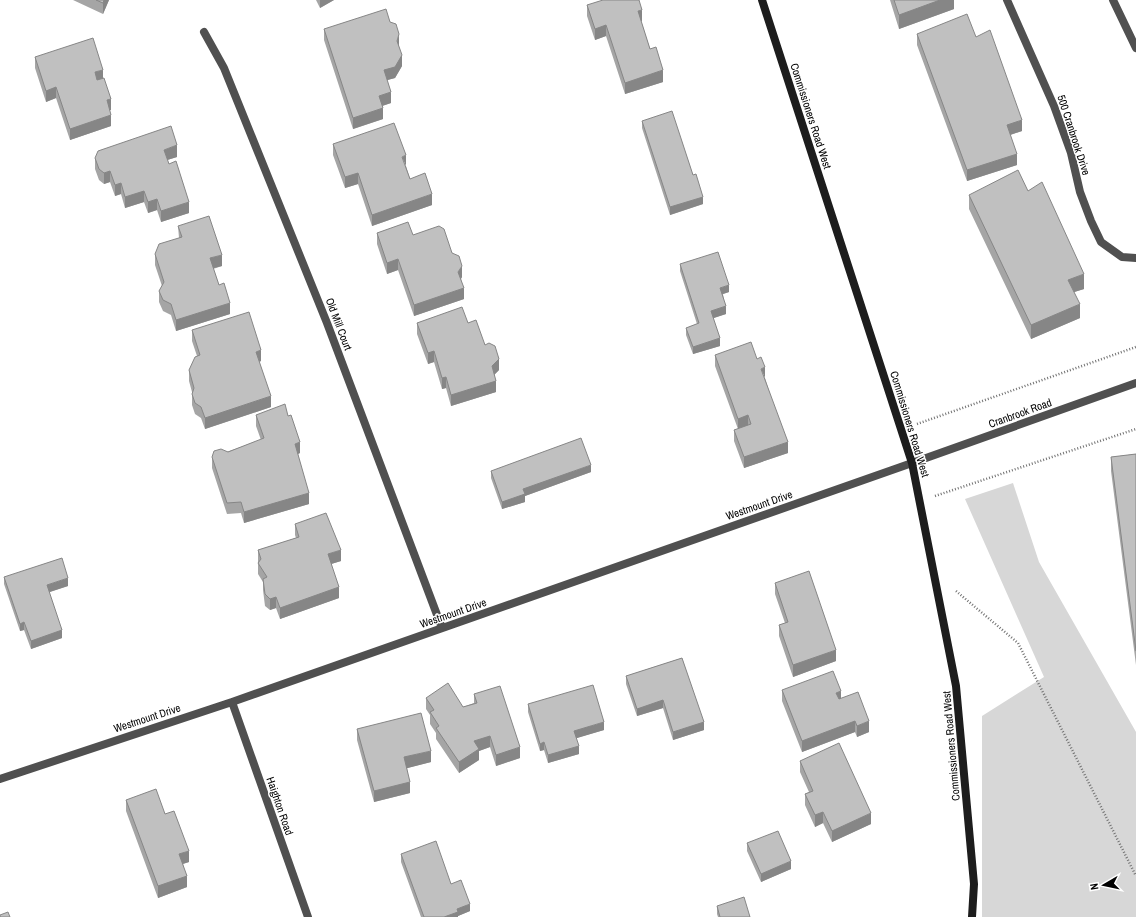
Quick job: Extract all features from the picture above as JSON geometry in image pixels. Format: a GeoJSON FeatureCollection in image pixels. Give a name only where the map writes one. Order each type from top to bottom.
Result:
{"type":"FeatureCollection","features":[{"type":"Feature","properties":{"kind":"main road","name":"Commissioners Road West"},"geometry":{"type":"LineString","coordinates":[[762,0],[912,463],[956,686],[974,884],[972,917]]}},
{"type":"Feature","properties":{"kind":"street","name":"500 Cranbrook Drive"},"geometry":{"type":"LineString","coordinates":[[1007,0],[1054,106],[1071,154],[1080,192],[1091,221],[1102,242],[1122,257],[1136,258]]}},
{"type":"Feature","properties":{"kind":"street"},"geometry":{"type":"LineString","coordinates":[[1113,0],[1136,48]]}},
{"type":"Feature","properties":{"kind":"street","name":"Old Mill Court"},"geometry":{"type":"LineString","coordinates":[[204,32],[224,68],[327,323],[442,628]]}},
{"type":"Feature","properties":{"kind":"street","name":"Cranbrook Road"},"geometry":{"type":"LineString","coordinates":[[912,463],[1136,383]]}},
{"type":"Feature","properties":{"kind":"street","name":"Westmount Drive"},"geometry":{"type":"LineString","coordinates":[[0,779],[232,702],[912,463]]}},
{"type":"Feature","properties":{"kind":"street","name":"Haighton Road"},"geometry":{"type":"LineString","coordinates":[[232,702],[308,917]]}},
{"type":"Feature","properties":{"kind":"path"},"geometry":{"type":"LineString","coordinates":[[901,429],[1136,347]]}},
{"type":"Feature","properties":{"kind":"path"},"geometry":{"type":"LineString","coordinates":[[920,502],[1136,429]]}},
{"type":"Feature","properties":{"kind":"path"},"geometry":{"type":"LineString","coordinates":[[934,573],[1018,643],[1136,876]]}},
{"type":"Feature","properties":{"kind":"shaded area"},"geometry":{"type":"Polygon","coordinates":[[[1013,483],[1039,562],[1136,732],[1136,917],[982,917],[982,716],[1044,677],[965,499],[1013,483]]]}},
{"type":"Feature","properties":{"kind":"building"},"geometry":{"type":"Polygon","coordinates":[[[96,0],[104,0],[103,3],[96,0]]]}},
{"type":"Feature","properties":{"kind":"building"},"geometry":{"type":"Polygon","coordinates":[[[603,0],[639,0],[642,10],[638,11],[650,49],[656,47],[663,70],[625,83],[606,25],[595,29],[587,5],[603,0]]]}},
{"type":"Feature","properties":{"kind":"building"},"geometry":{"type":"Polygon","coordinates":[[[894,0],[940,0],[899,15],[894,0]]]}},
{"type":"Feature","properties":{"kind":"building"},"geometry":{"type":"Polygon","coordinates":[[[386,9],[390,22],[396,24],[399,34],[397,41],[402,55],[395,67],[384,70],[391,92],[379,96],[383,108],[353,118],[324,29],[386,9]]]}},
{"type":"Feature","properties":{"kind":"building"},"geometry":{"type":"Polygon","coordinates":[[[967,14],[976,37],[990,30],[1022,120],[1007,125],[1017,154],[967,170],[917,34],[967,14]]]}},
{"type":"Feature","properties":{"kind":"building"},"geometry":{"type":"Polygon","coordinates":[[[93,38],[103,70],[95,72],[97,80],[104,78],[111,99],[107,100],[111,115],[70,129],[56,87],[46,91],[35,57],[93,38]]]}},
{"type":"Feature","properties":{"kind":"building"},"geometry":{"type":"Polygon","coordinates":[[[672,111],[693,175],[696,174],[703,197],[670,207],[642,121],[672,111]]]}},
{"type":"Feature","properties":{"kind":"building"},"geometry":{"type":"Polygon","coordinates":[[[394,123],[406,155],[402,157],[410,179],[425,173],[432,194],[372,215],[358,173],[345,177],[333,144],[394,123]]]}},
{"type":"Feature","properties":{"kind":"building"},"geometry":{"type":"Polygon","coordinates":[[[171,126],[177,145],[164,150],[169,164],[176,161],[189,202],[161,211],[157,199],[148,202],[144,191],[125,197],[121,183],[115,185],[110,171],[104,173],[99,169],[95,158],[98,151],[171,126]]]}},
{"type":"Feature","properties":{"kind":"building"},"geometry":{"type":"Polygon","coordinates":[[[1018,170],[1028,191],[1042,182],[1084,274],[1068,280],[1080,304],[1031,325],[969,195],[1018,170]]]}},
{"type":"Feature","properties":{"kind":"building"},"geometry":{"type":"Polygon","coordinates":[[[209,216],[222,255],[210,258],[219,285],[224,283],[230,303],[176,320],[171,304],[163,300],[159,291],[164,282],[155,254],[159,244],[182,237],[178,226],[209,216]]]}},
{"type":"Feature","properties":{"kind":"building"},"geometry":{"type":"Polygon","coordinates":[[[408,222],[413,235],[439,226],[444,229],[452,253],[459,256],[462,266],[458,272],[464,288],[414,305],[398,259],[387,263],[377,233],[408,222]]]}},
{"type":"Feature","properties":{"kind":"building"},"geometry":{"type":"Polygon","coordinates":[[[718,252],[729,285],[720,288],[726,306],[711,311],[720,338],[693,347],[686,328],[699,323],[680,264],[718,252]]]}},
{"type":"Feature","properties":{"kind":"building"},"geometry":{"type":"Polygon","coordinates":[[[462,307],[468,323],[476,320],[485,345],[489,343],[495,346],[499,359],[492,366],[496,381],[451,395],[446,377],[442,378],[434,351],[428,353],[417,323],[462,307]]]}},
{"type":"Feature","properties":{"kind":"building"},"geometry":{"type":"Polygon","coordinates":[[[249,312],[261,350],[256,352],[271,396],[205,418],[201,407],[195,403],[192,394],[194,388],[189,370],[195,357],[200,355],[192,330],[249,312]]]}},
{"type":"Feature","properties":{"kind":"building"},"geometry":{"type":"Polygon","coordinates":[[[751,342],[757,359],[761,357],[765,367],[761,369],[788,442],[744,457],[734,430],[751,424],[748,415],[738,419],[715,355],[751,342]]]}},
{"type":"Feature","properties":{"kind":"building"},"geometry":{"type":"Polygon","coordinates":[[[285,404],[288,416],[291,415],[300,442],[295,444],[309,493],[244,512],[241,502],[227,503],[212,457],[214,451],[221,449],[228,452],[264,438],[256,415],[285,404]]]}},
{"type":"Feature","properties":{"kind":"building"},"geometry":{"type":"Polygon","coordinates":[[[581,438],[591,465],[523,489],[525,494],[502,502],[491,471],[581,438]]]}},
{"type":"Feature","properties":{"kind":"building"},"geometry":{"type":"Polygon","coordinates":[[[1136,454],[1136,651],[1111,457],[1136,454]]]}},
{"type":"Feature","properties":{"kind":"building"},"geometry":{"type":"Polygon","coordinates":[[[326,513],[341,550],[328,554],[339,587],[280,608],[276,597],[270,599],[265,594],[263,579],[267,577],[258,563],[261,559],[258,550],[299,537],[295,524],[326,513]]]}},
{"type":"Feature","properties":{"kind":"building"},"geometry":{"type":"Polygon","coordinates":[[[62,558],[68,578],[47,585],[62,630],[31,641],[24,622],[20,624],[4,577],[62,558]]]}},
{"type":"Feature","properties":{"kind":"building"},"geometry":{"type":"Polygon","coordinates":[[[809,571],[836,650],[793,665],[779,625],[788,622],[775,583],[809,571]]]}},
{"type":"Feature","properties":{"kind":"building"},"geometry":{"type":"Polygon","coordinates":[[[682,658],[704,722],[673,732],[663,700],[637,709],[626,676],[682,658]]]}},
{"type":"Feature","properties":{"kind":"building"},"geometry":{"type":"Polygon","coordinates":[[[833,671],[841,691],[836,693],[839,699],[858,692],[869,721],[857,726],[855,721],[802,741],[782,690],[833,671]]]}},
{"type":"Feature","properties":{"kind":"building"},"geometry":{"type":"Polygon","coordinates":[[[448,683],[463,707],[477,703],[474,694],[500,686],[520,747],[496,755],[490,736],[474,741],[479,749],[459,762],[436,728],[439,726],[430,712],[434,710],[426,698],[448,683]]]}},
{"type":"Feature","properties":{"kind":"building"},"geometry":{"type":"Polygon","coordinates":[[[593,685],[604,722],[574,731],[579,746],[548,755],[544,742],[540,744],[528,704],[593,685]]]}},
{"type":"Feature","properties":{"kind":"building"},"geometry":{"type":"Polygon","coordinates":[[[421,713],[431,751],[404,757],[410,782],[374,791],[357,729],[421,713]]]}},
{"type":"Feature","properties":{"kind":"building"},"geometry":{"type":"Polygon","coordinates":[[[839,743],[871,813],[832,831],[823,812],[815,815],[805,794],[813,791],[800,761],[839,743]]]}},
{"type":"Feature","properties":{"kind":"building"},"geometry":{"type":"Polygon","coordinates":[[[156,789],[165,814],[174,811],[189,851],[179,854],[187,876],[158,886],[126,800],[156,789]]]}},
{"type":"Feature","properties":{"kind":"building"},"geometry":{"type":"Polygon","coordinates":[[[778,831],[791,861],[761,874],[747,843],[778,831]]]}},
{"type":"Feature","properties":{"kind":"building"},"geometry":{"type":"Polygon","coordinates":[[[436,841],[451,884],[461,880],[470,904],[457,909],[458,912],[444,917],[424,917],[401,854],[436,841]]]}},
{"type":"Feature","properties":{"kind":"building"},"geometry":{"type":"Polygon","coordinates":[[[744,897],[750,917],[720,917],[717,906],[744,897]]]}},
{"type":"Feature","properties":{"kind":"building"},"geometry":{"type":"Polygon","coordinates":[[[8,912],[10,917],[0,917],[0,915],[8,912]]]}}]}
